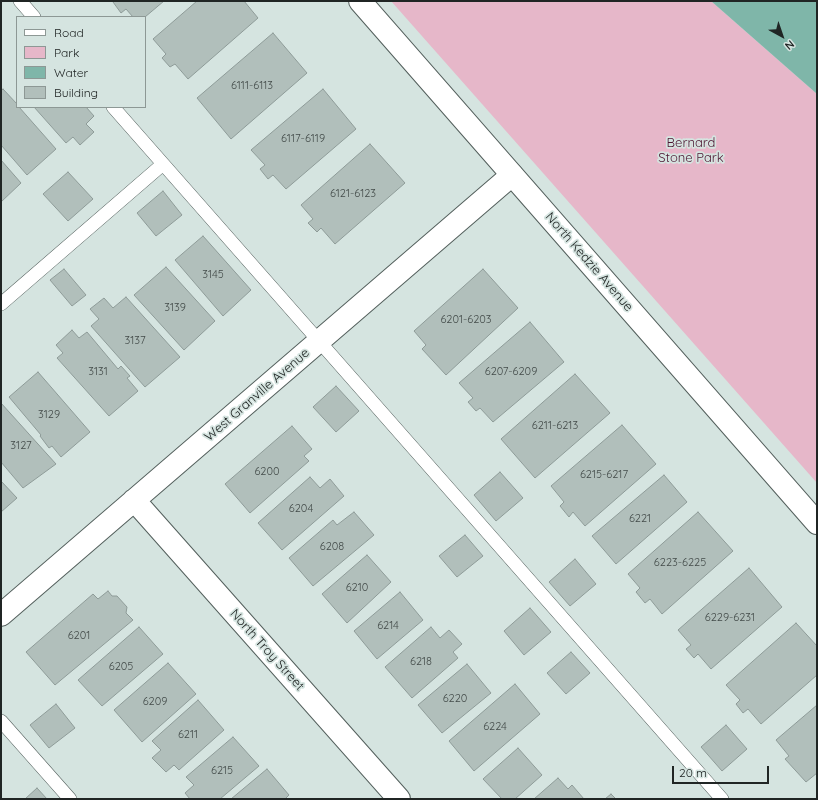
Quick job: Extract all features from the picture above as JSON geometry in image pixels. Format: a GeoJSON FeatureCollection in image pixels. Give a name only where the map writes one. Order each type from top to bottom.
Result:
{"type":"FeatureCollection","features":[{"type":"Feature","properties":{"kind":"street","name":"North Kedzie Avenue"},"geometry":{"type":"LineString","coordinates":[[360,1],[817,523]]}},
{"type":"Feature","properties":{"kind":"street","name":"West Granville Avenue"},"geometry":{"type":"LineString","coordinates":[[1,615],[512,175]]}},
{"type":"Feature","properties":{"kind":"street","name":"North Troy Street"},"geometry":{"type":"LineString","coordinates":[[134,500],[399,799]]}},
{"type":"Feature","properties":{"kind":"lane"},"geometry":{"type":"LineString","coordinates":[[20,1],[33,16]]}},
{"type":"Feature","properties":{"kind":"lane"},"geometry":{"type":"LineString","coordinates":[[114,108],[722,799]]}},
{"type":"Feature","properties":{"kind":"lane"},"geometry":{"type":"LineString","coordinates":[[1,304],[163,164]]}},
{"type":"Feature","properties":{"kind":"lane"},"geometry":{"type":"LineString","coordinates":[[1,721],[70,799]]}},
{"type":"Feature","properties":{"kind":"green space","name":"Bernard Stone Park"},"geometry":{"type":"Polygon","coordinates":[[[391,1],[711,1],[817,94],[817,483],[391,1]]]}},
{"type":"Feature","properties":{"kind":"water"},"geometry":{"type":"Polygon","coordinates":[[[711,1],[817,1],[817,94],[711,1]]]}},
{"type":"Feature","properties":{"kind":"building"},"geometry":{"type":"Polygon","coordinates":[[[164,1],[146,16],[132,16],[126,9],[121,13],[113,2],[164,1]]]}},
{"type":"Feature","properties":{"kind":"building"},"geometry":{"type":"Polygon","coordinates":[[[197,1],[244,1],[258,18],[188,79],[175,64],[170,67],[162,58],[166,54],[153,39],[197,1]]]}},
{"type":"Feature","properties":{"kind":"building"},"geometry":{"type":"Polygon","coordinates":[[[273,33],[307,73],[231,139],[197,98],[273,33]]]}},
{"type":"Feature","properties":{"kind":"building"},"geometry":{"type":"Polygon","coordinates":[[[3,89],[16,103],[16,108],[20,108],[56,149],[27,175],[1,145],[1,91],[3,89]]]}},
{"type":"Feature","properties":{"kind":"building"},"geometry":{"type":"Polygon","coordinates":[[[323,89],[356,129],[286,189],[273,175],[268,179],[260,169],[265,165],[251,150],[323,89]]]}},
{"type":"Feature","properties":{"kind":"building"},"geometry":{"type":"Polygon","coordinates":[[[35,108],[87,108],[94,116],[86,124],[94,132],[80,145],[73,137],[66,143],[35,108]]]}},
{"type":"Feature","properties":{"kind":"building"},"geometry":{"type":"Polygon","coordinates":[[[370,144],[405,183],[335,244],[321,228],[317,232],[308,223],[313,219],[301,205],[370,144]]]}},
{"type":"Feature","properties":{"kind":"building"},"geometry":{"type":"Polygon","coordinates":[[[1,160],[21,183],[1,202],[1,160]]]}},
{"type":"Feature","properties":{"kind":"building"},"geometry":{"type":"Polygon","coordinates":[[[68,172],[93,199],[68,221],[43,194],[68,172]]]}},
{"type":"Feature","properties":{"kind":"building"},"geometry":{"type":"Polygon","coordinates":[[[163,191],[182,215],[156,236],[137,213],[163,191]]]}},
{"type":"Feature","properties":{"kind":"building"},"geometry":{"type":"Polygon","coordinates":[[[203,236],[251,290],[223,316],[175,260],[203,236]]]}},
{"type":"Feature","properties":{"kind":"building"},"geometry":{"type":"Polygon","coordinates":[[[166,267],[215,321],[184,350],[134,295],[166,267]]]}},
{"type":"Feature","properties":{"kind":"building"},"geometry":{"type":"Polygon","coordinates":[[[64,269],[86,295],[72,306],[50,280],[64,269]]]}},
{"type":"Feature","properties":{"kind":"building"},"geometry":{"type":"Polygon","coordinates":[[[483,269],[518,308],[446,375],[422,349],[426,345],[414,331],[483,269]]]}},
{"type":"Feature","properties":{"kind":"building"},"geometry":{"type":"Polygon","coordinates":[[[126,297],[180,357],[145,387],[91,326],[99,319],[90,309],[104,298],[113,308],[126,297]]]}},
{"type":"Feature","properties":{"kind":"building"},"geometry":{"type":"Polygon","coordinates":[[[530,322],[564,362],[493,422],[480,408],[476,411],[468,402],[473,398],[459,383],[530,322]]]}},
{"type":"Feature","properties":{"kind":"building"},"geometry":{"type":"Polygon","coordinates":[[[72,330],[79,338],[87,332],[118,369],[121,366],[130,376],[127,378],[138,391],[109,416],[57,358],[63,353],[56,345],[72,330]]]}},
{"type":"Feature","properties":{"kind":"building"},"geometry":{"type":"Polygon","coordinates":[[[38,372],[90,432],[61,457],[52,446],[49,448],[40,436],[41,435],[9,397],[38,372]]]}},
{"type":"Feature","properties":{"kind":"building"},"geometry":{"type":"Polygon","coordinates":[[[575,374],[610,413],[535,478],[501,439],[575,374]]]}},
{"type":"Feature","properties":{"kind":"building"},"geometry":{"type":"Polygon","coordinates":[[[336,386],[359,411],[336,432],[313,407],[336,386]]]}},
{"type":"Feature","properties":{"kind":"building"},"geometry":{"type":"Polygon","coordinates":[[[1,403],[56,464],[23,488],[1,462],[1,403]]]}},
{"type":"Feature","properties":{"kind":"building"},"geometry":{"type":"Polygon","coordinates":[[[622,425],[656,464],[585,526],[573,512],[569,517],[560,506],[564,502],[551,486],[622,425]]]}},
{"type":"Feature","properties":{"kind":"building"},"geometry":{"type":"Polygon","coordinates":[[[292,426],[312,449],[304,456],[309,461],[250,513],[225,484],[292,426]]]}},
{"type":"Feature","properties":{"kind":"building"},"geometry":{"type":"Polygon","coordinates":[[[500,472],[523,498],[496,521],[474,495],[500,472]]]}},
{"type":"Feature","properties":{"kind":"building"},"geometry":{"type":"Polygon","coordinates":[[[664,475],[687,502],[616,564],[592,536],[664,475]]]}},
{"type":"Feature","properties":{"kind":"building"},"geometry":{"type":"Polygon","coordinates":[[[310,477],[320,488],[330,479],[344,496],[282,550],[258,523],[310,477]]]}},
{"type":"Feature","properties":{"kind":"building"},"geometry":{"type":"Polygon","coordinates":[[[1,481],[17,498],[1,512],[1,481]]]}},
{"type":"Feature","properties":{"kind":"building"},"geometry":{"type":"Polygon","coordinates":[[[354,512],[374,535],[313,586],[289,558],[333,520],[337,525],[354,512]]]}},
{"type":"Feature","properties":{"kind":"building"},"geometry":{"type":"Polygon","coordinates":[[[698,512],[733,551],[662,614],[650,599],[645,603],[636,592],[640,588],[628,574],[698,512]]]}},
{"type":"Feature","properties":{"kind":"building"},"geometry":{"type":"Polygon","coordinates":[[[465,535],[483,556],[457,577],[439,556],[465,535]]]}},
{"type":"Feature","properties":{"kind":"building"},"geometry":{"type":"Polygon","coordinates":[[[367,555],[391,582],[347,623],[322,594],[367,555]]]}},
{"type":"Feature","properties":{"kind":"building"},"geometry":{"type":"Polygon","coordinates":[[[575,559],[596,584],[570,606],[549,582],[575,559]]]}},
{"type":"Feature","properties":{"kind":"building"},"geometry":{"type":"Polygon","coordinates":[[[749,568],[782,607],[711,669],[698,654],[694,658],[686,649],[691,645],[678,630],[749,568]]]}},
{"type":"Feature","properties":{"kind":"building"},"geometry":{"type":"Polygon","coordinates":[[[108,591],[112,596],[117,596],[127,607],[126,613],[133,620],[55,685],[26,652],[93,594],[98,599],[108,591]]]}},
{"type":"Feature","properties":{"kind":"building"},"geometry":{"type":"Polygon","coordinates":[[[400,592],[423,620],[377,659],[354,631],[400,592]]]}},
{"type":"Feature","properties":{"kind":"building"},"geometry":{"type":"Polygon","coordinates":[[[530,608],[551,632],[524,655],[504,631],[530,608]]]}},
{"type":"Feature","properties":{"kind":"building"},"geometry":{"type":"Polygon","coordinates":[[[796,623],[817,646],[817,675],[761,724],[748,709],[743,713],[736,704],[740,700],[726,685],[796,623]]]}},
{"type":"Feature","properties":{"kind":"building"},"geometry":{"type":"Polygon","coordinates":[[[139,627],[163,654],[102,706],[78,680],[139,627]]]}},
{"type":"Feature","properties":{"kind":"building"},"geometry":{"type":"Polygon","coordinates":[[[431,627],[440,638],[449,630],[462,644],[453,652],[458,658],[412,698],[385,667],[431,627]]]}},
{"type":"Feature","properties":{"kind":"building"},"geometry":{"type":"Polygon","coordinates":[[[571,652],[590,673],[566,694],[547,673],[571,652]]]}},
{"type":"Feature","properties":{"kind":"building"},"geometry":{"type":"Polygon","coordinates":[[[168,663],[196,694],[142,742],[114,710],[168,663]]]}},
{"type":"Feature","properties":{"kind":"building"},"geometry":{"type":"Polygon","coordinates":[[[467,664],[491,693],[442,733],[418,705],[467,664]]]}},
{"type":"Feature","properties":{"kind":"building"},"geometry":{"type":"Polygon","coordinates":[[[515,684],[540,714],[474,771],[449,741],[515,684]]]}},
{"type":"Feature","properties":{"kind":"building"},"geometry":{"type":"Polygon","coordinates":[[[198,700],[224,730],[179,770],[174,765],[166,772],[152,758],[161,750],[152,741],[198,700]]]}},
{"type":"Feature","properties":{"kind":"building"},"geometry":{"type":"Polygon","coordinates":[[[56,704],[75,728],[49,748],[30,725],[56,704]]]}},
{"type":"Feature","properties":{"kind":"building"},"geometry":{"type":"Polygon","coordinates":[[[817,705],[817,773],[806,782],[785,759],[789,756],[776,740],[817,705]]]}},
{"type":"Feature","properties":{"kind":"building"},"geometry":{"type":"Polygon","coordinates":[[[726,725],[747,749],[722,771],[701,747],[726,725]]]}},
{"type":"Feature","properties":{"kind":"building"},"geometry":{"type":"Polygon","coordinates":[[[233,737],[259,766],[220,799],[190,799],[185,793],[194,785],[186,777],[233,737]]]}},
{"type":"Feature","properties":{"kind":"building"},"geometry":{"type":"Polygon","coordinates":[[[518,748],[542,775],[515,799],[502,799],[483,779],[518,748]]]}},
{"type":"Feature","properties":{"kind":"building"},"geometry":{"type":"Polygon","coordinates":[[[267,769],[289,795],[285,799],[231,799],[267,769]]]}},
{"type":"Feature","properties":{"kind":"building"},"geometry":{"type":"Polygon","coordinates":[[[558,778],[568,789],[572,785],[584,799],[534,799],[558,778]]]}},
{"type":"Feature","properties":{"kind":"building"},"geometry":{"type":"Polygon","coordinates":[[[37,788],[47,799],[25,799],[37,788]]]}},
{"type":"Feature","properties":{"kind":"building"},"geometry":{"type":"Polygon","coordinates":[[[611,794],[616,799],[605,799],[611,794]]]}}]}
